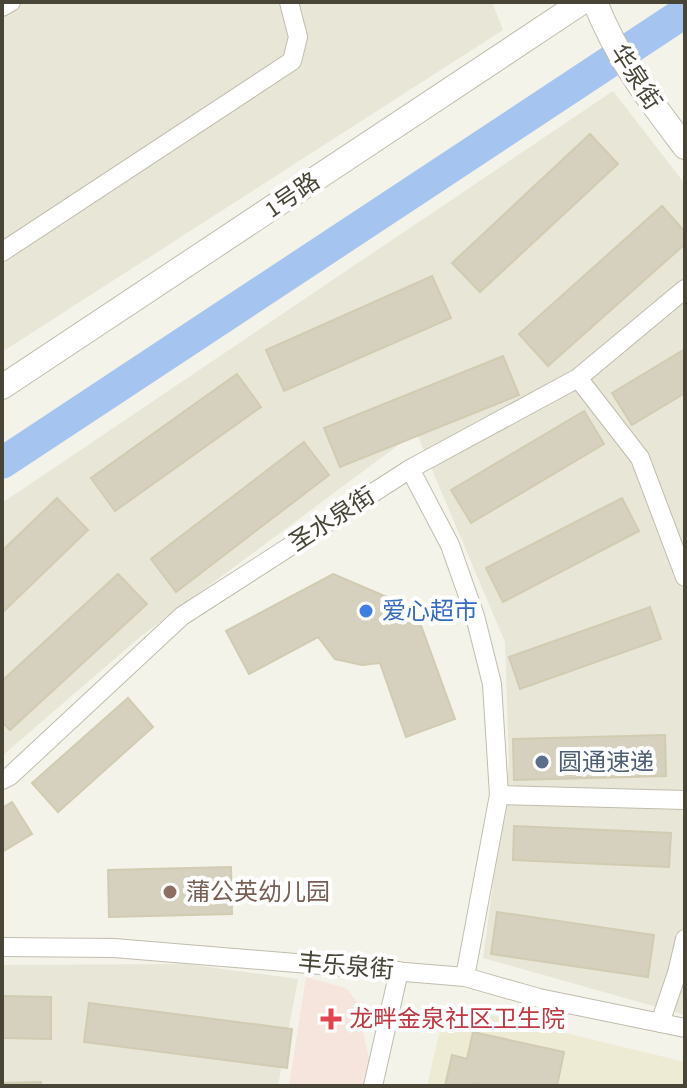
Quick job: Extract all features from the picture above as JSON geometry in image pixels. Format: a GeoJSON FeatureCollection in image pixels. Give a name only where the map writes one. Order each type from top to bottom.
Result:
{"type":"FeatureCollection","features":[{"type":"Feature","properties":{"kind":"street"},"geometry":{"type":"LineString","coordinates":[[2,7],[11,2]]}},
{"type":"Feature","properties":{"kind":"street"},"geometry":{"type":"LineString","coordinates":[[2,252],[292,61],[298,37],[289,2]]}},
{"type":"Feature","properties":{"kind":"street","name":"1号路"},"geometry":{"type":"LineString","coordinates":[[2,387],[582,2]]}},
{"type":"Feature","properties":{"kind":"street","name":"华泉街"},"geometry":{"type":"LineString","coordinates":[[595,2],[635,82],[685,147]]}},
{"type":"Feature","properties":{"kind":"street","name":"圣水泉街"},"geometry":{"type":"LineString","coordinates":[[2,780],[10,776],[182,616],[410,469],[578,378],[685,289]]}},
{"type":"Feature","properties":{"kind":"street"},"geometry":{"type":"LineString","coordinates":[[578,378],[640,458],[685,577]]}},
{"type":"Feature","properties":{"kind":"street"},"geometry":{"type":"LineString","coordinates":[[410,469],[450,545],[475,616],[492,684],[499,795],[465,977]]}},
{"type":"Feature","properties":{"kind":"street"},"geometry":{"type":"LineString","coordinates":[[499,795],[685,800]]}},
{"type":"Feature","properties":{"kind":"street"},"geometry":{"type":"LineString","coordinates":[[660,1023],[685,939]]}},
{"type":"Feature","properties":{"kind":"street","name":"丰乐泉街"},"geometry":{"type":"LineString","coordinates":[[2,947],[114,948],[465,977],[539,998],[685,1028]]}},
{"type":"Feature","properties":{"kind":"street"},"geometry":{"type":"LineString","coordinates":[[373,1086],[399,971]]}},
{"type":"Feature","properties":{"kind":"shaded area"},"geometry":{"type":"Polygon","coordinates":[[[2,2],[492,2],[503,30],[2,352],[2,2]]]}},
{"type":"Feature","properties":{"kind":"shaded area"},"geometry":{"type":"Polygon","coordinates":[[[613,91],[685,184],[685,1015],[483,958],[509,765],[505,642],[416,432],[140,637],[2,756],[2,503],[613,91]]]}},
{"type":"Feature","properties":{"kind":"shaded area"},"geometry":{"type":"Polygon","coordinates":[[[186,964],[298,979],[278,1086],[2,1086],[2,965],[186,964]]]}},
{"type":"Feature","properties":{"kind":"shaded area","name":"龙畔金泉社区卫生院"},"geometry":{"type":"Polygon","coordinates":[[[306,977],[346,988],[360,1006],[371,1068],[367,1086],[289,1086],[306,977]]]}},
{"type":"Feature","properties":{"kind":"shaded area"},"geometry":{"type":"Polygon","coordinates":[[[446,1004],[685,1062],[685,1086],[427,1086],[446,1004]]]}},
{"type":"Feature","properties":{"kind":"building"},"geometry":{"type":"Polygon","coordinates":[[[590,134],[618,164],[480,292],[452,263],[590,134]]]}},
{"type":"Feature","properties":{"kind":"building"},"geometry":{"type":"Polygon","coordinates":[[[662,206],[685,232],[685,244],[548,366],[519,334],[662,206]]]}},
{"type":"Feature","properties":{"kind":"building"},"geometry":{"type":"Polygon","coordinates":[[[432,276],[451,318],[284,391],[266,350],[432,276]]]}},
{"type":"Feature","properties":{"kind":"building"},"geometry":{"type":"Polygon","coordinates":[[[685,349],[685,393],[632,425],[612,393],[685,349]]]}},
{"type":"Feature","properties":{"kind":"building"},"geometry":{"type":"Polygon","coordinates":[[[503,356],[519,395],[340,467],[324,428],[503,356]]]}},
{"type":"Feature","properties":{"kind":"building"},"geometry":{"type":"Polygon","coordinates":[[[237,374],[261,407],[115,511],[91,478],[237,374]]]}},
{"type":"Feature","properties":{"kind":"building"},"geometry":{"type":"Polygon","coordinates":[[[584,411],[604,444],[471,523],[451,490],[584,411]]]}},
{"type":"Feature","properties":{"kind":"building"},"geometry":{"type":"Polygon","coordinates":[[[304,442],[329,475],[176,592],[151,559],[304,442]]]}},
{"type":"Feature","properties":{"kind":"building"},"geometry":{"type":"Polygon","coordinates":[[[57,498],[88,530],[2,613],[2,551],[57,498]]]}},
{"type":"Feature","properties":{"kind":"building"},"geometry":{"type":"Polygon","coordinates":[[[622,498],[639,531],[503,602],[486,568],[622,498]]]}},
{"type":"Feature","properties":{"kind":"building"},"geometry":{"type":"Polygon","coordinates":[[[118,574],[147,604],[10,730],[2,722],[2,681],[118,574]]]}},
{"type":"Feature","properties":{"kind":"building"},"geometry":{"type":"Polygon","coordinates":[[[333,574],[415,609],[455,719],[406,737],[380,663],[362,665],[335,659],[318,637],[249,674],[226,631],[333,574]]]}},
{"type":"Feature","properties":{"kind":"building"},"geometry":{"type":"Polygon","coordinates":[[[650,607],[661,639],[520,689],[509,657],[650,607]]]}},
{"type":"Feature","properties":{"kind":"building"},"geometry":{"type":"Polygon","coordinates":[[[128,698],[153,727],[58,812],[32,783],[128,698]]]}},
{"type":"Feature","properties":{"kind":"building"},"geometry":{"type":"Polygon","coordinates":[[[665,735],[666,776],[514,780],[513,739],[665,735]]]}},
{"type":"Feature","properties":{"kind":"building"},"geometry":{"type":"Polygon","coordinates":[[[12,802],[32,834],[2,852],[2,808],[12,802]]]}},
{"type":"Feature","properties":{"kind":"building"},"geometry":{"type":"Polygon","coordinates":[[[514,826],[671,833],[669,867],[513,860],[514,826]]]}},
{"type":"Feature","properties":{"kind":"building","name":"蒲公英幼儿园"},"geometry":{"type":"Polygon","coordinates":[[[231,867],[232,914],[109,917],[108,870],[231,867]]]}},
{"type":"Feature","properties":{"kind":"building"},"geometry":{"type":"Polygon","coordinates":[[[497,912],[654,935],[648,977],[491,954],[497,912]]]}},
{"type":"Feature","properties":{"kind":"building"},"geometry":{"type":"Polygon","coordinates":[[[2,996],[51,997],[51,1039],[2,1038],[2,996]]]}},
{"type":"Feature","properties":{"kind":"building"},"geometry":{"type":"Polygon","coordinates":[[[89,1003],[292,1029],[287,1068],[84,1042],[89,1003]]]}},
{"type":"Feature","properties":{"kind":"building"},"geometry":{"type":"Polygon","coordinates":[[[473,1032],[564,1052],[557,1086],[489,1086],[474,1083],[473,1086],[445,1086],[452,1055],[467,1059],[473,1032]]]}},
{"type":"Feature","properties":{"kind":"building"},"geometry":{"type":"Polygon","coordinates":[[[41,1082],[41,1086],[2,1086],[2,1083],[41,1082]]]}},
{"type":"Feature","properties":{"kind":"waterway"},"geometry":{"type":"LineString","coordinates":[[2,463],[685,12]]}},
{"type":"Feature","properties":{"kind":"place","name":"爱心超市"},"geometry":{"type":"Point","coordinates":[366,611]}},
{"type":"Feature","properties":{"kind":"place","name":"圆通速递"},"geometry":{"type":"Point","coordinates":[542,762]}},
{"type":"Feature","properties":{"kind":"place","name":"蒲公英幼儿园"},"geometry":{"type":"Point","coordinates":[170,892]}},
{"type":"Feature","properties":{"kind":"place","name":"龙畔金泉社区卫生院"},"geometry":{"type":"Point","coordinates":[331,1019]}}]}
